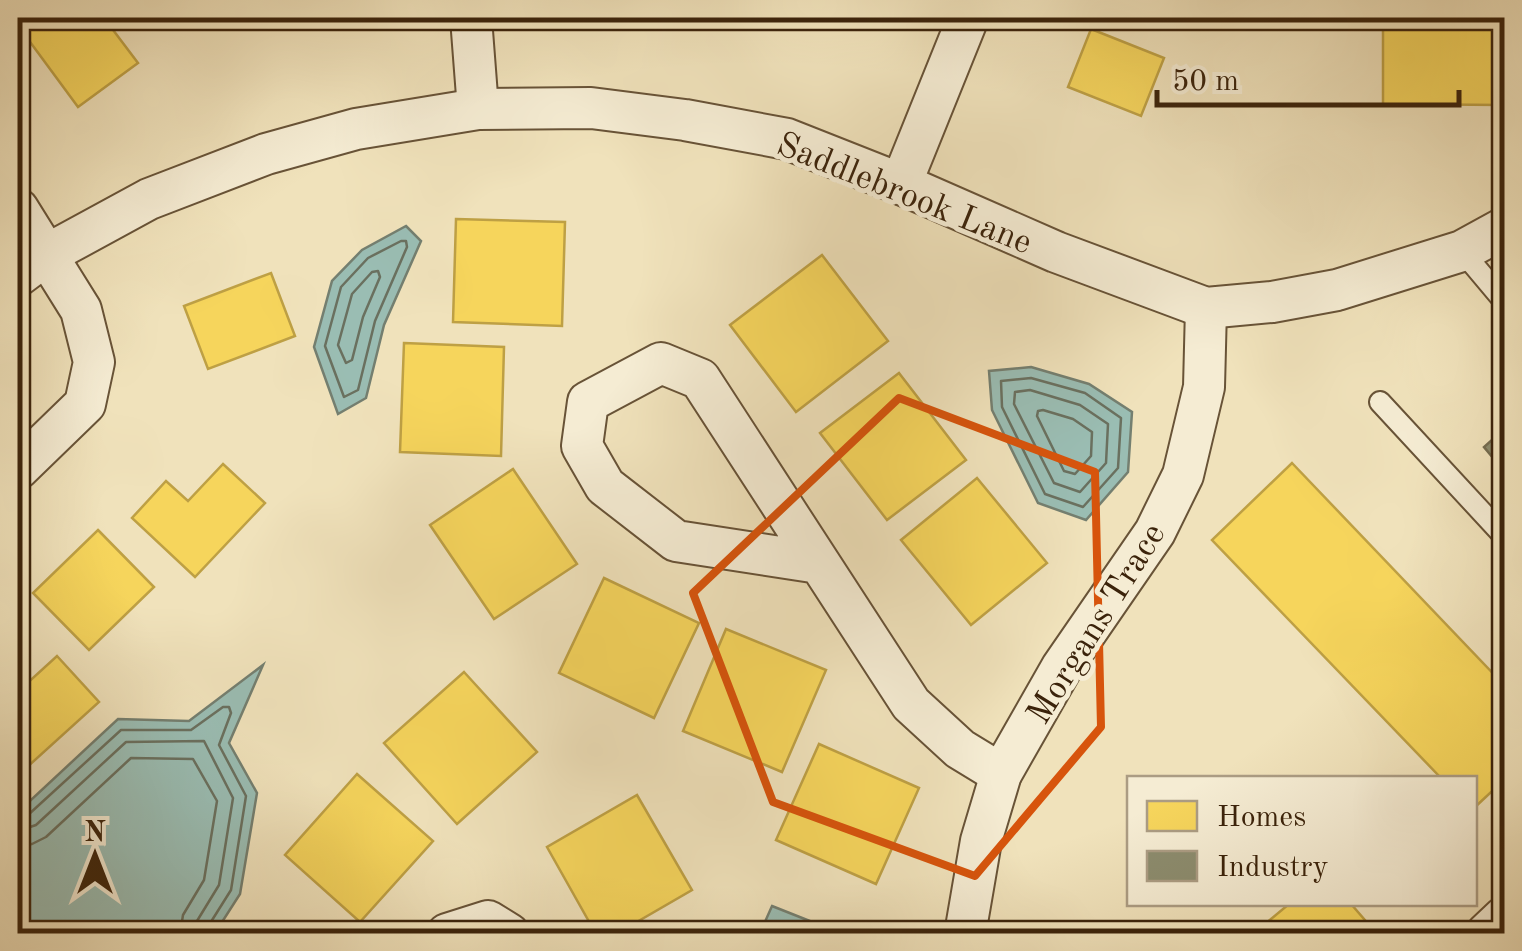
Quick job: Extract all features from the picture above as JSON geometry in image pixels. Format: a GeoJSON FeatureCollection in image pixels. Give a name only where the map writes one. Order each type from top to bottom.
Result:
{"type":"FeatureCollection","features":[{"type":"Feature","properties":{"kind":"street"},"geometry":{"type":"LineString","coordinates":[[471,18],[478,109]]}},
{"type":"Feature","properties":{"kind":"street"},"geometry":{"type":"LineString","coordinates":[[901,184],[968,18]]}},
{"type":"Feature","properties":{"kind":"street","name":"Saddlebrook Lane"},"geometry":{"type":"LineString","coordinates":[[32,266],[148,199],[266,154],[356,130],[478,109],[591,108],[685,120],[787,140],[901,184],[1056,252],[1206,308],[1272,302],[1337,290],[1462,251],[1504,228]]}},
{"type":"Feature","properties":{"kind":"street"},"geometry":{"type":"LineString","coordinates":[[18,210],[32,266],[81,310],[94,362],[85,404],[18,469]]}},
{"type":"Feature","properties":{"kind":"street","name":"Morgans Trace"},"geometry":{"type":"LineString","coordinates":[[965,934],[981,841],[1001,774],[1062,667],[1155,532],[1184,475],[1204,387],[1206,308]]}},
{"type":"Feature","properties":{"kind":"street"},"geometry":{"type":"LineString","coordinates":[[819,563],[676,541],[605,486],[582,446],[588,402],[661,363],[700,380],[911,704],[960,749],[1001,774]]}},
{"type":"Feature","properties":{"kind":"street"},"geometry":{"type":"LineString","coordinates":[[1486,934],[1504,917]]}},
{"type":"Feature","properties":{"kind":"street"},"geometry":{"type":"LineString","coordinates":[[447,934],[488,921],[509,934]]}},
{"type":"Feature","properties":{"kind":"lane"},"geometry":{"type":"LineString","coordinates":[[1462,251],[1504,302]]}},
{"type":"Feature","properties":{"kind":"lane"},"geometry":{"type":"LineString","coordinates":[[1380,402],[1504,536]]}},
{"type":"Feature","properties":{"kind":"highlighted area"},"geometry":{"type":"Polygon","coordinates":[[[899,398],[1095,472],[1101,727],[975,876],[773,802],[693,593],[899,398]]]}},
{"type":"Feature","properties":{"kind":"water"},"geometry":{"type":"Polygon","coordinates":[[[406,226],[421,241],[384,325],[366,398],[338,414],[314,347],[332,281],[362,250],[406,226]]]}},
{"type":"Feature","properties":{"kind":"water"},"geometry":{"type":"Polygon","coordinates":[[[1031,367],[1089,384],[1132,412],[1128,472],[1086,520],[1038,503],[992,410],[989,371],[1031,367]]]}},
{"type":"Feature","properties":{"kind":"water"},"geometry":{"type":"Polygon","coordinates":[[[263,665],[229,743],[257,793],[240,894],[215,933],[18,933],[18,812],[118,719],[189,721],[263,665]]]}},
{"type":"Feature","properties":{"kind":"water"},"geometry":{"type":"Polygon","coordinates":[[[772,906],[840,933],[760,933],[772,906]]]}},
{"type":"Feature","properties":{"kind":"building: Homes"},"geometry":{"type":"Polygon","coordinates":[[[40,18],[104,18],[138,63],[78,107],[22,31],[40,18]]]}},
{"type":"Feature","properties":{"kind":"building: Homes"},"geometry":{"type":"Polygon","coordinates":[[[1383,18],[1502,18],[1501,105],[1383,104],[1383,18]]]}},
{"type":"Feature","properties":{"kind":"building: Homes"},"geometry":{"type":"Polygon","coordinates":[[[1091,29],[1164,58],[1141,116],[1068,87],[1091,29]]]}},
{"type":"Feature","properties":{"kind":"building: Homes"},"geometry":{"type":"Polygon","coordinates":[[[456,219],[565,222],[562,326],[453,322],[456,219]]]}},
{"type":"Feature","properties":{"kind":"building: Homes"},"geometry":{"type":"Polygon","coordinates":[[[822,255],[888,341],[796,412],[730,325],[822,255]]]}},
{"type":"Feature","properties":{"kind":"building: Homes"},"geometry":{"type":"Polygon","coordinates":[[[271,273],[295,336],[208,369],[184,306],[271,273]]]}},
{"type":"Feature","properties":{"kind":"building: Homes"},"geometry":{"type":"Polygon","coordinates":[[[404,343],[504,347],[501,456],[400,452],[404,343]]]}},
{"type":"Feature","properties":{"kind":"building: Homes"},"geometry":{"type":"Polygon","coordinates":[[[899,373],[966,460],[887,520],[820,433],[899,373]]]}},
{"type":"Feature","properties":{"kind":"building: Homes"},"geometry":{"type":"Polygon","coordinates":[[[1292,463],[1504,685],[1504,780],[1477,805],[1477,776],[1439,776],[1212,540],[1292,463]]]}},
{"type":"Feature","properties":{"kind":"building: Homes"},"geometry":{"type":"Polygon","coordinates":[[[223,464],[265,503],[195,577],[132,518],[166,481],[188,501],[223,464]]]}},
{"type":"Feature","properties":{"kind":"building: Homes"},"geometry":{"type":"Polygon","coordinates":[[[513,469],[577,564],[494,619],[430,525],[513,469]]]}},
{"type":"Feature","properties":{"kind":"building: Homes"},"geometry":{"type":"Polygon","coordinates":[[[977,478],[1047,563],[971,625],[901,540],[977,478]]]}},
{"type":"Feature","properties":{"kind":"building: Homes"},"geometry":{"type":"Polygon","coordinates":[[[98,530],[154,587],[89,650],[33,593],[98,530]]]}},
{"type":"Feature","properties":{"kind":"building: Homes"},"geometry":{"type":"Polygon","coordinates":[[[604,578],[699,623],[654,718],[559,673],[604,578]]]}},
{"type":"Feature","properties":{"kind":"building: Homes"},"geometry":{"type":"Polygon","coordinates":[[[726,629],[826,670],[782,772],[683,731],[726,629]]]}},
{"type":"Feature","properties":{"kind":"building: Homes"},"geometry":{"type":"Polygon","coordinates":[[[57,656],[99,702],[25,769],[18,761],[18,685],[21,689],[57,656]]]}},
{"type":"Feature","properties":{"kind":"building: Homes"},"geometry":{"type":"Polygon","coordinates":[[[464,672],[537,752],[457,824],[384,743],[464,672]]]}},
{"type":"Feature","properties":{"kind":"building: Homes"},"geometry":{"type":"Polygon","coordinates":[[[819,744],[919,788],[876,884],[776,840],[819,744]]]}},
{"type":"Feature","properties":{"kind":"building: Homes"},"geometry":{"type":"Polygon","coordinates":[[[357,774],[433,841],[360,922],[285,855],[357,774]]]}},
{"type":"Feature","properties":{"kind":"building: Homes"},"geometry":{"type":"Polygon","coordinates":[[[637,795],[692,890],[616,934],[596,934],[547,847],[637,795]]]}},
{"type":"Feature","properties":{"kind":"building: Homes"},"geometry":{"type":"Polygon","coordinates":[[[1287,906],[1353,906],[1377,934],[1253,934],[1287,906]]]}},
{"type":"Feature","properties":{"kind":"building: Industry"},"geometry":{"type":"Polygon","coordinates":[[[1504,429],[1504,471],[1484,447],[1504,429]]]}}]}
